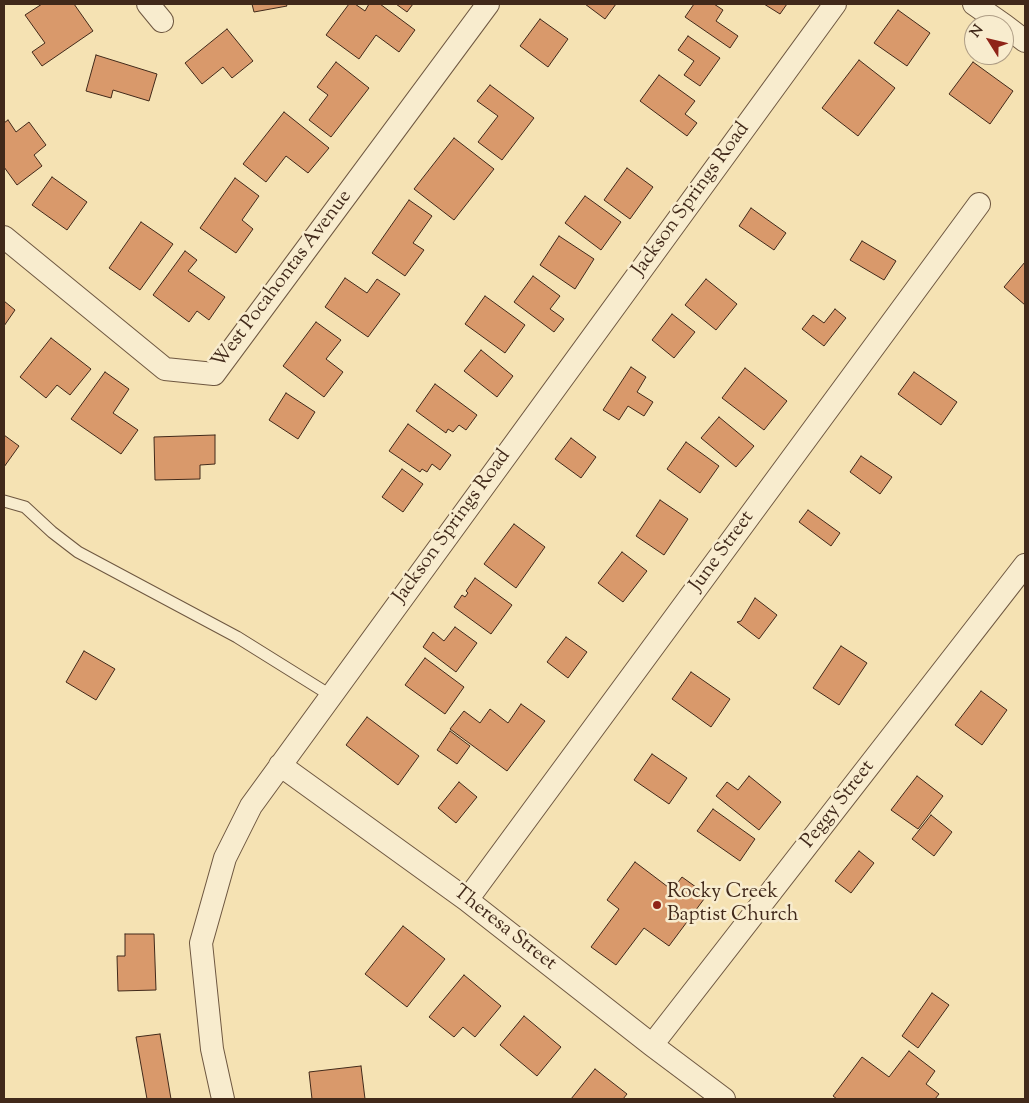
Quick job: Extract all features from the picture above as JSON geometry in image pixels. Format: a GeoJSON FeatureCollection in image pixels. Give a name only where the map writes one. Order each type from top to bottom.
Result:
{"type":"FeatureCollection","features":[{"type":"Feature","properties":{"kind":"street","name":"West Pocahontas Avenue"},"geometry":{"type":"LineString","coordinates":[[4,237],[165,369],[214,374],[488,4]]}},
{"type":"Feature","properties":{"kind":"street","name":"Jackson Springs Road"},"geometry":{"type":"LineString","coordinates":[[223,1099],[212,1049],[201,944],[225,858],[251,806],[835,4]]}},
{"type":"Feature","properties":{"kind":"street"},"geometry":{"type":"LineString","coordinates":[[974,4],[990,15]]}},
{"type":"Feature","properties":{"kind":"street"},"geometry":{"type":"LineString","coordinates":[[1014,32],[1025,40]]}},
{"type":"Feature","properties":{"kind":"street","name":"June Street"},"geometry":{"type":"LineString","coordinates":[[468,900],[979,204]]}},
{"type":"Feature","properties":{"kind":"street","name":"Peggy Street"},"geometry":{"type":"LineString","coordinates":[[652,1045],[1025,565]]}},
{"type":"Feature","properties":{"kind":"street","name":"Theresa Street"},"geometry":{"type":"LineString","coordinates":[[280,765],[468,900],[652,1045],[724,1099]]}},
{"type":"Feature","properties":{"kind":"lane"},"geometry":{"type":"LineString","coordinates":[[4,501],[25,507],[52,532],[78,552],[237,637],[330,695]]}},
{"type":"Feature","properties":{"kind":"building"},"geometry":{"type":"Polygon","coordinates":[[[42,4],[74,4],[93,31],[42,66],[32,52],[45,43],[25,15],[42,4]]]}},
{"type":"Feature","properties":{"kind":"building"},"geometry":{"type":"Polygon","coordinates":[[[252,4],[286,4],[287,6],[254,12],[252,4]]]}},
{"type":"Feature","properties":{"kind":"building"},"geometry":{"type":"Polygon","coordinates":[[[349,4],[355,4],[365,11],[369,4],[380,4],[415,30],[399,52],[376,35],[359,59],[326,35],[349,4]]]}},
{"type":"Feature","properties":{"kind":"building"},"geometry":{"type":"Polygon","coordinates":[[[396,4],[413,4],[407,12],[396,4]]]}},
{"type":"Feature","properties":{"kind":"building"},"geometry":{"type":"Polygon","coordinates":[[[585,4],[616,4],[605,19],[585,4]]]}},
{"type":"Feature","properties":{"kind":"building"},"geometry":{"type":"Polygon","coordinates":[[[694,4],[714,4],[723,10],[716,21],[738,36],[730,48],[685,17],[694,4]]]}},
{"type":"Feature","properties":{"kind":"building"},"geometry":{"type":"Polygon","coordinates":[[[764,4],[787,4],[780,14],[764,4]]]}},
{"type":"Feature","properties":{"kind":"building"},"geometry":{"type":"Polygon","coordinates":[[[898,10],[930,33],[907,66],[874,43],[898,10]]]}},
{"type":"Feature","properties":{"kind":"building"},"geometry":{"type":"Polygon","coordinates":[[[540,19],[568,39],[548,67],[520,46],[540,19]]]}},
{"type":"Feature","properties":{"kind":"building"},"geometry":{"type":"Polygon","coordinates":[[[227,29],[253,61],[232,78],[223,67],[202,84],[185,63],[227,29]]]}},
{"type":"Feature","properties":{"kind":"building"},"geometry":{"type":"Polygon","coordinates":[[[688,36],[720,58],[700,86],[684,75],[694,61],[678,50],[688,36]]]}},
{"type":"Feature","properties":{"kind":"building"},"geometry":{"type":"Polygon","coordinates":[[[96,55],[157,74],[149,101],[113,90],[111,98],[86,91],[96,55]]]}},
{"type":"Feature","properties":{"kind":"building"},"geometry":{"type":"Polygon","coordinates":[[[859,60],[895,88],[858,136],[822,108],[859,60]]]}},
{"type":"Feature","properties":{"kind":"building"},"geometry":{"type":"Polygon","coordinates":[[[336,62],[369,88],[331,137],[309,120],[328,95],[317,87],[336,62]]]}},
{"type":"Feature","properties":{"kind":"building"},"geometry":{"type":"Polygon","coordinates":[[[971,65],[977,65],[1013,91],[990,124],[949,94],[971,65]]]}},
{"type":"Feature","properties":{"kind":"building"},"geometry":{"type":"Polygon","coordinates":[[[659,75],[695,101],[685,114],[697,123],[687,136],[640,101],[659,75]]]}},
{"type":"Feature","properties":{"kind":"building"},"geometry":{"type":"Polygon","coordinates":[[[490,85],[534,118],[502,160],[478,142],[498,116],[477,101],[490,85]]]}},
{"type":"Feature","properties":{"kind":"building"},"geometry":{"type":"Polygon","coordinates":[[[284,112],[329,148],[308,173],[286,156],[266,182],[243,164],[284,112]]]}},
{"type":"Feature","properties":{"kind":"building"},"geometry":{"type":"Polygon","coordinates":[[[8,120],[16,132],[29,122],[46,145],[34,155],[42,166],[17,185],[4,167],[4,123],[8,120]]]}},
{"type":"Feature","properties":{"kind":"building"},"geometry":{"type":"Polygon","coordinates":[[[454,138],[494,169],[454,220],[414,189],[454,138]]]}},
{"type":"Feature","properties":{"kind":"building"},"geometry":{"type":"Polygon","coordinates":[[[627,168],[653,187],[630,219],[604,200],[627,168]]]}},
{"type":"Feature","properties":{"kind":"building"},"geometry":{"type":"Polygon","coordinates":[[[52,177],[87,202],[67,230],[32,205],[52,177]]]}},
{"type":"Feature","properties":{"kind":"building"},"geometry":{"type":"Polygon","coordinates":[[[235,178],[259,196],[242,220],[253,229],[236,253],[200,228],[235,178]]]}},
{"type":"Feature","properties":{"kind":"building"},"geometry":{"type":"Polygon","coordinates":[[[585,196],[621,222],[601,250],[565,223],[585,196]]]}},
{"type":"Feature","properties":{"kind":"building"},"geometry":{"type":"Polygon","coordinates":[[[409,200],[432,216],[413,243],[424,250],[405,276],[372,253],[409,200]]]}},
{"type":"Feature","properties":{"kind":"building"},"geometry":{"type":"Polygon","coordinates":[[[751,208],[786,233],[774,250],[739,226],[751,208]]]}},
{"type":"Feature","properties":{"kind":"building"},"geometry":{"type":"Polygon","coordinates":[[[141,222],[173,244],[140,290],[109,268],[141,222]]]}},
{"type":"Feature","properties":{"kind":"building"},"geometry":{"type":"Polygon","coordinates":[[[559,236],[594,259],[575,289],[540,265],[559,236]]]}},
{"type":"Feature","properties":{"kind":"building"},"geometry":{"type":"Polygon","coordinates":[[[862,241],[896,261],[884,280],[850,260],[862,241]]]}},
{"type":"Feature","properties":{"kind":"building"},"geometry":{"type":"Polygon","coordinates":[[[185,251],[197,260],[188,271],[225,297],[209,320],[197,311],[189,322],[153,295],[185,251]]]}},
{"type":"Feature","properties":{"kind":"building"},"geometry":{"type":"Polygon","coordinates":[[[1025,262],[1025,305],[1004,287],[1025,262]]]}},
{"type":"Feature","properties":{"kind":"building"},"geometry":{"type":"Polygon","coordinates":[[[533,276],[560,296],[550,309],[564,319],[554,332],[514,302],[533,276]]]}},
{"type":"Feature","properties":{"kind":"building"},"geometry":{"type":"Polygon","coordinates":[[[345,278],[367,293],[377,279],[400,294],[368,337],[325,307],[345,278]]]}},
{"type":"Feature","properties":{"kind":"building"},"geometry":{"type":"Polygon","coordinates":[[[706,279],[737,304],[716,330],[685,305],[706,279]]]}},
{"type":"Feature","properties":{"kind":"building"},"geometry":{"type":"Polygon","coordinates":[[[485,296],[525,325],[505,353],[465,324],[485,296]]]}},
{"type":"Feature","properties":{"kind":"building"},"geometry":{"type":"Polygon","coordinates":[[[4,301],[15,310],[4,326],[4,301]]]}},
{"type":"Feature","properties":{"kind":"building"},"geometry":{"type":"Polygon","coordinates":[[[835,309],[846,318],[824,346],[802,329],[813,315],[824,323],[835,309]]]}},
{"type":"Feature","properties":{"kind":"building"},"geometry":{"type":"Polygon","coordinates":[[[672,314],[695,332],[674,358],[652,340],[672,314]]]}},
{"type":"Feature","properties":{"kind":"building"},"geometry":{"type":"Polygon","coordinates":[[[316,322],[341,340],[326,359],[343,372],[324,397],[283,366],[316,322]]]}},
{"type":"Feature","properties":{"kind":"building"},"geometry":{"type":"Polygon","coordinates":[[[51,338],[91,369],[70,395],[57,385],[46,398],[20,377],[51,338]]]}},
{"type":"Feature","properties":{"kind":"building"},"geometry":{"type":"Polygon","coordinates":[[[481,350],[513,376],[497,397],[464,371],[481,350]]]}},
{"type":"Feature","properties":{"kind":"building"},"geometry":{"type":"Polygon","coordinates":[[[631,367],[646,377],[637,392],[653,402],[644,416],[628,406],[619,420],[603,410],[631,367]]]}},
{"type":"Feature","properties":{"kind":"building"},"geometry":{"type":"Polygon","coordinates":[[[745,368],[787,401],[764,430],[722,398],[745,368]]]}},
{"type":"Feature","properties":{"kind":"building"},"geometry":{"type":"Polygon","coordinates":[[[105,372],[129,389],[113,413],[138,430],[121,454],[71,419],[105,372]]]}},
{"type":"Feature","properties":{"kind":"building"},"geometry":{"type":"Polygon","coordinates":[[[914,372],[957,402],[941,425],[898,394],[914,372]]]}},
{"type":"Feature","properties":{"kind":"building"},"geometry":{"type":"Polygon","coordinates":[[[435,384],[477,415],[466,430],[459,425],[453,432],[448,429],[446,433],[416,411],[435,384]]]}},
{"type":"Feature","properties":{"kind":"building"},"geometry":{"type":"Polygon","coordinates":[[[286,393],[315,412],[298,439],[269,420],[286,393]]]}},
{"type":"Feature","properties":{"kind":"building"},"geometry":{"type":"Polygon","coordinates":[[[719,417],[754,446],[736,467],[701,438],[719,417]]]}},
{"type":"Feature","properties":{"kind":"building"},"geometry":{"type":"Polygon","coordinates":[[[408,424],[451,455],[440,470],[432,464],[427,472],[422,469],[420,472],[389,451],[408,424]]]}},
{"type":"Feature","properties":{"kind":"building"},"geometry":{"type":"Polygon","coordinates":[[[4,435],[19,446],[4,467],[4,435]]]}},
{"type":"Feature","properties":{"kind":"building"},"geometry":{"type":"Polygon","coordinates":[[[215,435],[215,464],[200,465],[200,479],[155,480],[154,437],[215,435]]]}},
{"type":"Feature","properties":{"kind":"building"},"geometry":{"type":"Polygon","coordinates":[[[571,438],[596,457],[581,478],[555,459],[571,438]]]}},
{"type":"Feature","properties":{"kind":"building"},"geometry":{"type":"Polygon","coordinates":[[[686,442],[719,466],[700,493],[667,469],[686,442]]]}},
{"type":"Feature","properties":{"kind":"building"},"geometry":{"type":"Polygon","coordinates":[[[861,456],[892,477],[880,494],[850,472],[861,456]]]}},
{"type":"Feature","properties":{"kind":"building"},"geometry":{"type":"Polygon","coordinates":[[[402,469],[423,484],[403,512],[382,497],[402,469]]]}},
{"type":"Feature","properties":{"kind":"building"},"geometry":{"type":"Polygon","coordinates":[[[660,500],[688,519],[664,555],[636,536],[660,500]]]}},
{"type":"Feature","properties":{"kind":"building"},"geometry":{"type":"Polygon","coordinates":[[[808,510],[840,533],[831,546],[799,522],[808,510]]]}},
{"type":"Feature","properties":{"kind":"building"},"geometry":{"type":"Polygon","coordinates":[[[514,524],[545,547],[516,588],[484,564],[514,524]]]}},
{"type":"Feature","properties":{"kind":"building"},"geometry":{"type":"Polygon","coordinates":[[[622,552],[647,571],[623,602],[598,583],[622,552]]]}},
{"type":"Feature","properties":{"kind":"building"},"geometry":{"type":"Polygon","coordinates":[[[475,578],[512,605],[491,634],[454,607],[462,595],[465,597],[468,593],[466,591],[475,578]]]}},
{"type":"Feature","properties":{"kind":"building"},"geometry":{"type":"Polygon","coordinates":[[[755,598],[777,615],[759,639],[737,622],[741,621],[755,598]]]}},
{"type":"Feature","properties":{"kind":"building"},"geometry":{"type":"Polygon","coordinates":[[[455,627],[477,643],[456,672],[423,647],[433,632],[444,641],[455,627]]]}},
{"type":"Feature","properties":{"kind":"building"},"geometry":{"type":"Polygon","coordinates":[[[566,637],[587,652],[568,678],[547,662],[566,637]]]}},
{"type":"Feature","properties":{"kind":"building"},"geometry":{"type":"Polygon","coordinates":[[[841,646],[867,663],[839,705],[813,688],[841,646]]]}},
{"type":"Feature","properties":{"kind":"building"},"geometry":{"type":"Polygon","coordinates":[[[84,651],[115,669],[96,700],[66,682],[84,651]]]}},
{"type":"Feature","properties":{"kind":"building"},"geometry":{"type":"Polygon","coordinates":[[[425,658],[464,687],[445,714],[405,685],[425,658]]]}},
{"type":"Feature","properties":{"kind":"building"},"geometry":{"type":"Polygon","coordinates":[[[691,672],[730,699],[711,727],[672,699],[691,672]]]}},
{"type":"Feature","properties":{"kind":"building"},"geometry":{"type":"Polygon","coordinates":[[[981,691],[1007,710],[982,745],[955,725],[981,691]]]}},
{"type":"Feature","properties":{"kind":"building"},"geometry":{"type":"Polygon","coordinates":[[[521,704],[545,721],[507,771],[450,729],[464,711],[480,723],[490,709],[508,723],[521,704]]]}},
{"type":"Feature","properties":{"kind":"building"},"geometry":{"type":"Polygon","coordinates":[[[367,717],[419,756],[398,785],[346,745],[367,717]]]}},
{"type":"Feature","properties":{"kind":"building"},"geometry":{"type":"Polygon","coordinates":[[[450,731],[470,746],[457,764],[437,750],[450,731]]]}},
{"type":"Feature","properties":{"kind":"building"},"geometry":{"type":"Polygon","coordinates":[[[652,754],[687,778],[669,804],[634,780],[652,754]]]}},
{"type":"Feature","properties":{"kind":"building"},"geometry":{"type":"Polygon","coordinates":[[[749,776],[781,802],[759,830],[716,796],[727,782],[738,790],[749,776]]]}},
{"type":"Feature","properties":{"kind":"building"},"geometry":{"type":"Polygon","coordinates":[[[917,776],[943,796],[918,829],[891,810],[917,776]]]}},
{"type":"Feature","properties":{"kind":"building"},"geometry":{"type":"Polygon","coordinates":[[[459,782],[477,797],[456,823],[438,808],[459,782]]]}},
{"type":"Feature","properties":{"kind":"building"},"geometry":{"type":"Polygon","coordinates":[[[713,809],[755,839],[740,861],[697,831],[713,809]]]}},
{"type":"Feature","properties":{"kind":"building"},"geometry":{"type":"Polygon","coordinates":[[[931,815],[952,832],[934,856],[912,839],[931,815]]]}},
{"type":"Feature","properties":{"kind":"building"},"geometry":{"type":"Polygon","coordinates":[[[859,851],[874,863],[851,893],[835,881],[859,851]]]}},
{"type":"Feature","properties":{"kind":"building"},"geometry":{"type":"Polygon","coordinates":[[[635,862],[672,890],[682,877],[707,895],[669,946],[644,928],[616,965],[591,947],[619,909],[607,900],[635,862]]]}},
{"type":"Feature","properties":{"kind":"building"},"geometry":{"type":"Polygon","coordinates":[[[403,926],[445,959],[407,1007],[365,974],[403,926]]]}},
{"type":"Feature","properties":{"kind":"building"},"geometry":{"type":"Polygon","coordinates":[[[125,934],[154,934],[156,990],[118,991],[117,956],[125,956],[125,934]]]}},
{"type":"Feature","properties":{"kind":"building"},"geometry":{"type":"Polygon","coordinates":[[[464,975],[501,1006],[475,1037],[463,1027],[454,1037],[429,1017],[464,975]]]}},
{"type":"Feature","properties":{"kind":"building"},"geometry":{"type":"Polygon","coordinates":[[[932,993],[949,1005],[918,1048],[902,1036],[932,993]]]}},
{"type":"Feature","properties":{"kind":"building"},"geometry":{"type":"Polygon","coordinates":[[[524,1016],[561,1047],[537,1076],[500,1045],[524,1016]]]}},
{"type":"Feature","properties":{"kind":"building"},"geometry":{"type":"Polygon","coordinates":[[[160,1034],[171,1099],[147,1099],[136,1037],[160,1034]]]}},
{"type":"Feature","properties":{"kind":"building"},"geometry":{"type":"Polygon","coordinates":[[[909,1051],[935,1071],[926,1084],[939,1094],[935,1099],[837,1099],[833,1096],[862,1057],[889,1077],[909,1051]]]}},
{"type":"Feature","properties":{"kind":"building"},"geometry":{"type":"Polygon","coordinates":[[[361,1066],[365,1099],[312,1099],[309,1072],[361,1066]]]}},
{"type":"Feature","properties":{"kind":"building"},"geometry":{"type":"Polygon","coordinates":[[[595,1069],[627,1094],[623,1099],[571,1099],[595,1069]]]}},
{"type":"Feature","properties":{"kind":"place","name":"Rocky Creek Baptist Church"},"geometry":{"type":"Point","coordinates":[657,905]}}]}
